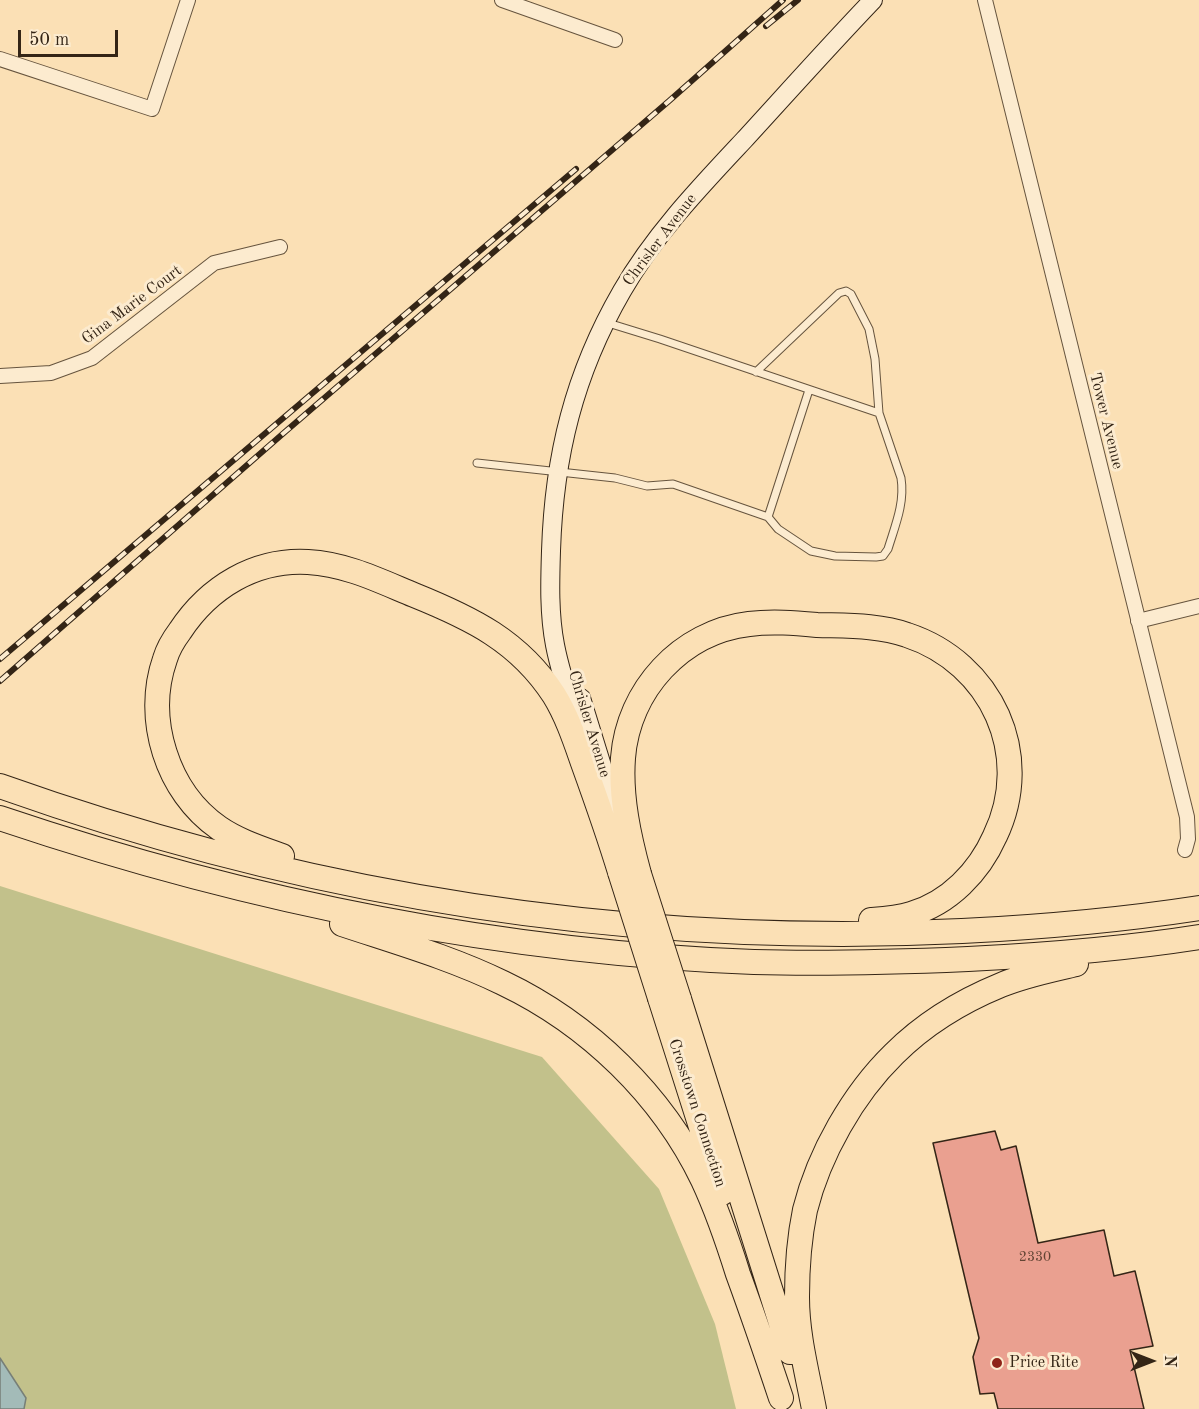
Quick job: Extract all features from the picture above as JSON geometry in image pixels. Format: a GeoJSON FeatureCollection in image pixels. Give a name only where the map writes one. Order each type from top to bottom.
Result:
{"type":"FeatureCollection","features":[{"type":"Feature","properties":{"kind":"highway","name":"Crosstown Connection"},"geometry":{"type":"LineString","coordinates":[[386,892],[255,847],[218,827],[188,798],[167,760],[157,717],[157,697],[165,658],[174,639],[200,604],[215,591],[250,571],[269,565],[307,562],[327,564],[347,569],[463,615],[500,638],[531,666],[554,696],[572,732],[604,819],[630,873],[670,999],[758,1248],[807,1409]]}},
{"type":"Feature","properties":{"kind":"highway"},"geometry":{"type":"LineString","coordinates":[[630,873],[623,758],[630,720],[649,684],[661,669],[691,644],[707,635],[747,624],[769,622],[847,626],[907,634],[933,646],[957,662],[972,675],[996,710],[1007,749],[1009,790],[1005,809],[995,837],[980,862],[956,889],[927,908],[911,914],[895,918],[754,933]]}},
{"type":"Feature","properties":{"kind":"highway"},"geometry":{"type":"LineString","coordinates":[[0,786],[125,828],[220,855],[386,892],[570,920],[754,933],[876,934],[998,929],[1121,918],[1199,908]]}},
{"type":"Feature","properties":{"kind":"highway"},"geometry":{"type":"LineString","coordinates":[[0,819],[214,882],[422,951],[503,983],[574,1026],[615,1061],[654,1103],[673,1128],[703,1180],[783,1403]]}},
{"type":"Feature","properties":{"kind":"highway"},"geometry":{"type":"LineString","coordinates":[[214,882],[323,907],[444,930],[567,947],[753,962],[876,962],[1000,957],[1199,938]]}},
{"type":"Feature","properties":{"kind":"highway"},"geometry":{"type":"LineString","coordinates":[[814,1409],[798,1320],[797,1274],[801,1231],[811,1190],[828,1148],[850,1109],[877,1072],[900,1048],[932,1023],[957,1006],[1003,984],[1048,970],[1199,938]]}},
{"type":"Feature","properties":{"kind":"highway","name":"Crosstown Connection"},"geometry":{"type":"LineString","coordinates":[[670,999],[783,1403]]}},
{"type":"Feature","properties":{"kind":"street"},"geometry":{"type":"LineString","coordinates":[[0,59],[152,109],[188,0]]}},
{"type":"Feature","properties":{"kind":"street"},"geometry":{"type":"LineString","coordinates":[[502,0],[532,5],[615,40]]}},
{"type":"Feature","properties":{"kind":"street","name":"Chrisler Avenue"},"geometry":{"type":"LineString","coordinates":[[604,819],[561,672],[551,609],[551,533],[558,471],[566,428],[576,393],[589,357],[622,290],[664,230],[707,180],[873,0]]}},
{"type":"Feature","properties":{"kind":"street","name":"Tower Avenue"},"geometry":{"type":"LineString","coordinates":[[985,0],[1187,817],[1188,839],[1185,850]]}},
{"type":"Feature","properties":{"kind":"street","name":"Gina Marie Court"},"geometry":{"type":"LineString","coordinates":[[0,376],[51,373],[92,358],[214,263],[280,247]]}},
{"type":"Feature","properties":{"kind":"street","name":"Chrisler Avenue"},"geometry":{"type":"LineString","coordinates":[[550,571],[558,620],[616,813],[630,873]]}},
{"type":"Feature","properties":{"kind":"street"},"geometry":{"type":"LineString","coordinates":[[1138,621],[1199,606]]}},
{"type":"Feature","properties":{"kind":"lane"},"geometry":{"type":"LineString","coordinates":[[477,463],[615,478],[647,486],[673,484],[768,517],[778,529],[811,551],[835,556],[883,556],[888,549],[903,489],[879,413],[875,359],[869,329],[851,294],[846,291],[839,293],[756,372]]}},
{"type":"Feature","properties":{"kind":"lane"},"geometry":{"type":"LineString","coordinates":[[605,322],[879,413]]}},
{"type":"Feature","properties":{"kind":"lane"},"geometry":{"type":"LineString","coordinates":[[768,517],[809,390]]}},
{"type":"Feature","properties":{"kind":"shaded area"},"geometry":{"type":"Polygon","coordinates":[[[0,886],[542,1057],[659,1189],[715,1324],[736,1409],[0,1409],[0,886]]]}},
{"type":"Feature","properties":{"kind":"water"},"geometry":{"type":"Polygon","coordinates":[[[0,1358],[26,1398],[24,1409],[0,1409],[0,1358]]]}},
{"type":"Feature","properties":{"kind":"building"},"geometry":{"type":"Polygon","coordinates":[[[995,1131],[1001,1150],[1016,1146],[1038,1243],[1104,1230],[1114,1276],[1135,1271],[1153,1346],[1130,1350],[1144,1409],[998,1409],[994,1393],[980,1394],[973,1357],[979,1338],[933,1143],[995,1131]]]}},
{"type":"Feature","properties":{"kind":"railway"},"geometry":{"type":"LineString","coordinates":[[0,681],[783,0]]}},
{"type":"Feature","properties":{"kind":"railway"},"geometry":{"type":"LineString","coordinates":[[766,26],[798,0]]}},
{"type":"Feature","properties":{"kind":"railway"},"geometry":{"type":"LineString","coordinates":[[0,659],[576,169]]}},
{"type":"Feature","properties":{"kind":"place","name":"Price Rite"},"geometry":{"type":"Point","coordinates":[997,1363]}}]}
